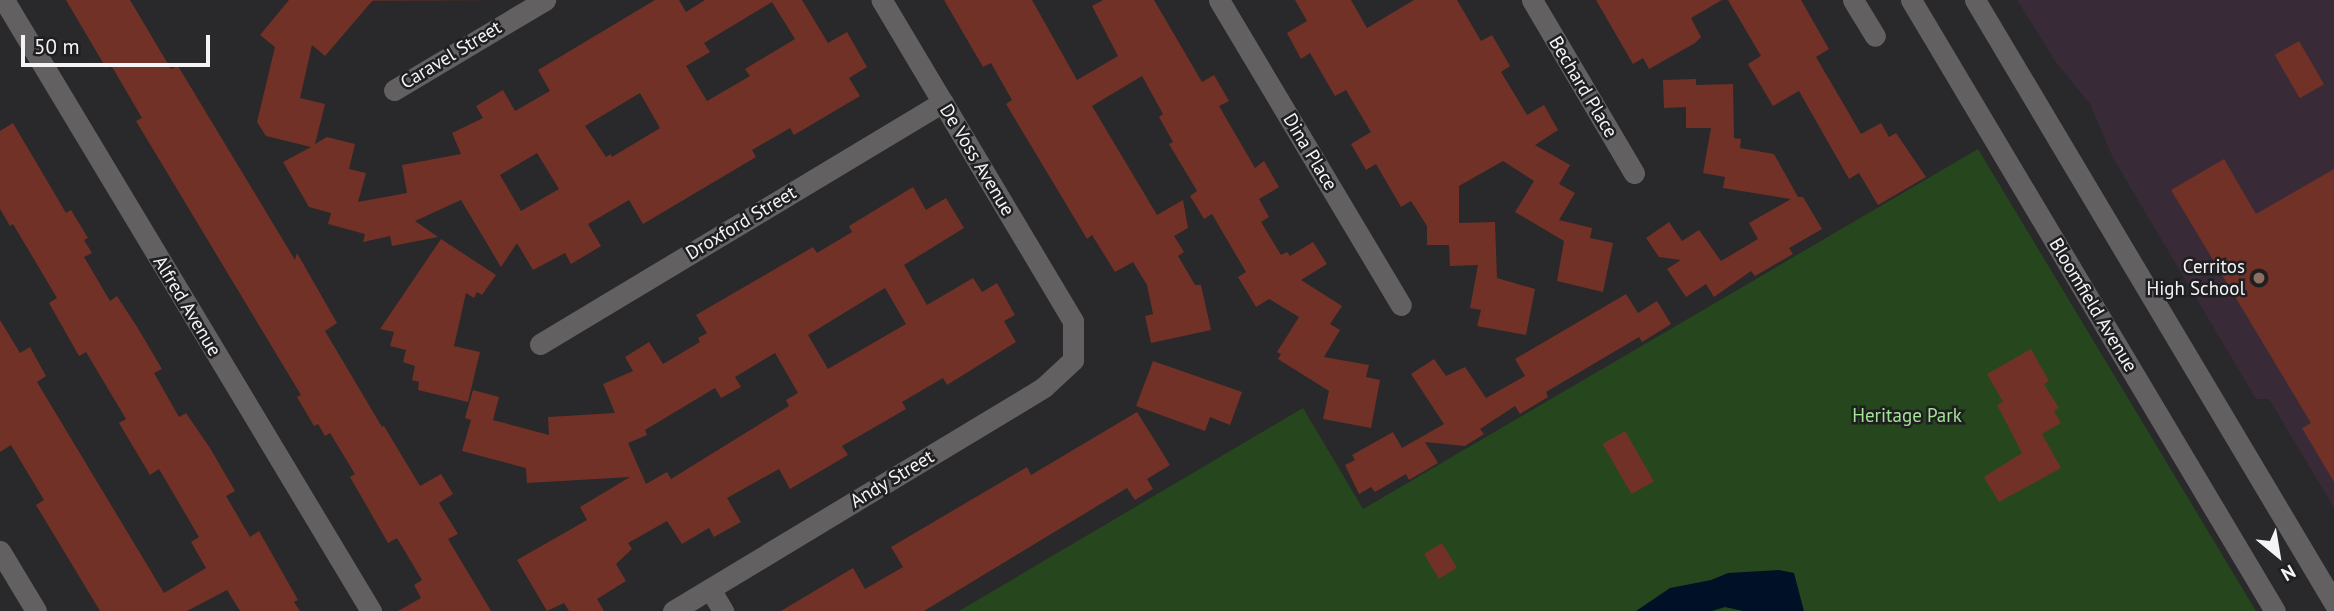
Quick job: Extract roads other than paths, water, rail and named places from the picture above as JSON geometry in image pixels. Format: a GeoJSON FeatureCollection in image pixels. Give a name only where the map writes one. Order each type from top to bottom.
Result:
{"type":"FeatureCollection","features":[{"type":"Feature","properties":{"kind":"street","name":"Alfred Avenue"},"geometry":{"type":"LineString","coordinates":[[4,0],[371,611]]}},
{"type":"Feature","properties":{"kind":"street","name":"Caravel Street"},"geometry":{"type":"LineString","coordinates":[[394,89],[545,0]]}},
{"type":"Feature","properties":{"kind":"street","name":"De Voss Avenue"},"geometry":{"type":"LineString","coordinates":[[882,0],[1073,321]]}},
{"type":"Feature","properties":{"kind":"street","name":"Dina Place"},"geometry":{"type":"LineString","coordinates":[[1219,0],[1401,305]]}},
{"type":"Feature","properties":{"kind":"street","name":"Bechard Place"},"geometry":{"type":"LineString","coordinates":[[1532,0],[1634,173]]}},
{"type":"Feature","properties":{"kind":"street"},"geometry":{"type":"LineString","coordinates":[[1853,0],[1875,36]]}},
{"type":"Feature","properties":{"kind":"street","name":"Bloomfield Avenue"},"geometry":{"type":"LineString","coordinates":[[1912,0],[2275,611]]}},
{"type":"Feature","properties":{"kind":"street"},"geometry":{"type":"LineString","coordinates":[[1975,0],[2334,603]]}},
{"type":"Feature","properties":{"kind":"street","name":"Droxford Street"},"geometry":{"type":"LineString","coordinates":[[540,344],[943,102]]}},
{"type":"Feature","properties":{"kind":"street","name":"Andy Street"},"geometry":{"type":"LineString","coordinates":[[673,611],[1044,387],[1073,360],[1073,321]]}},
{"type":"Feature","properties":{"kind":"street"},"geometry":{"type":"LineString","coordinates":[[0,551],[36,611]]}},
{"type":"Feature","properties":{"kind":"street"},"geometry":{"type":"LineString","coordinates":[[710,589],[723,611]]}},
{"type":"Feature","properties":{"kind":"water"},"geometry":{"type":"Polygon","coordinates":[[[1779,570],[1794,573],[1804,611],[1743,611],[1725,607],[1712,611],[1636,611],[1670,588],[1711,580],[1728,573],[1779,570]]]}},
{"type":"Feature","properties":{"kind":"place","name":"Cerritos High School"},"geometry":{"type":"Point","coordinates":[2259,278]}},
{"type":"Feature","properties":{"kind":"park label","name":"Heritage Park"},"geometry":{"type":"Point","coordinates":[1907,416]}}]}
